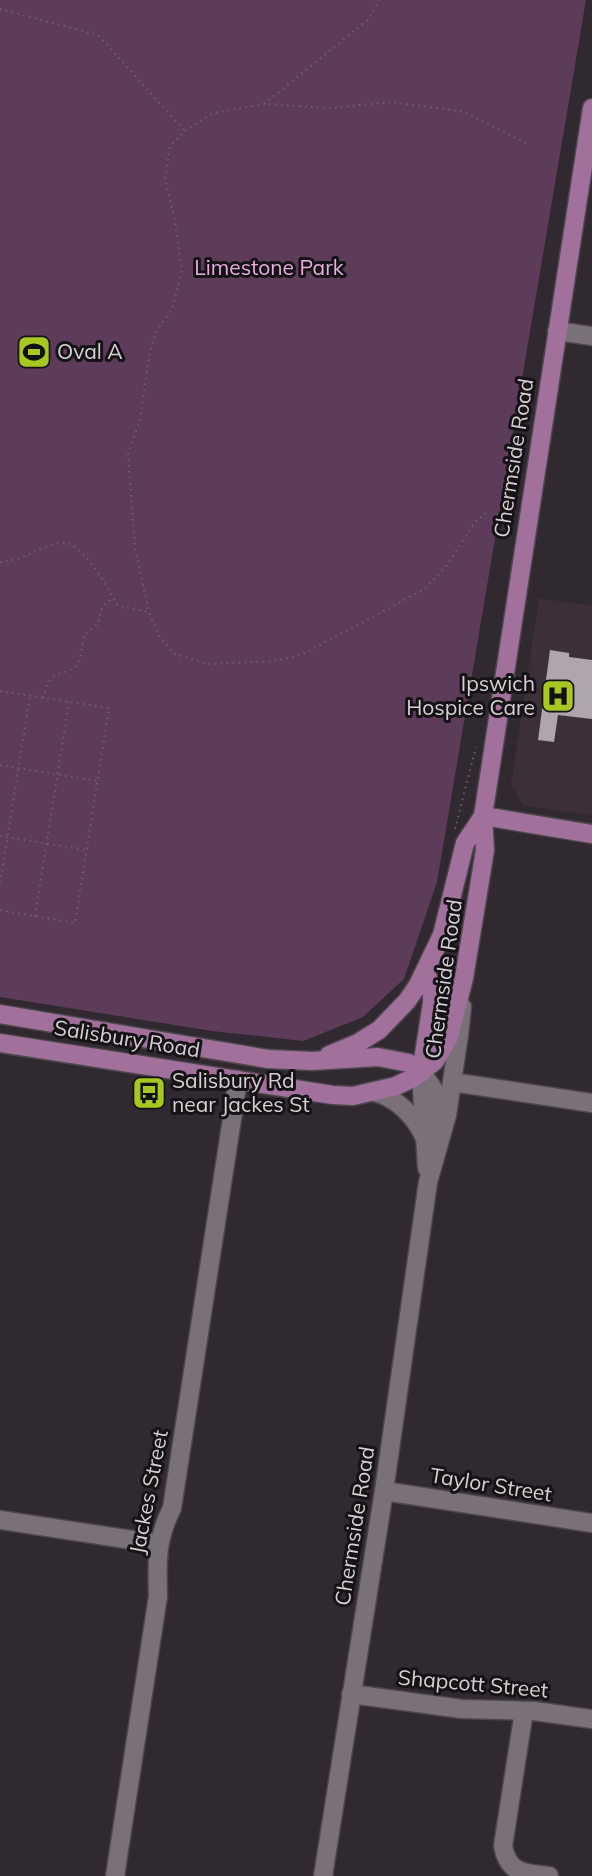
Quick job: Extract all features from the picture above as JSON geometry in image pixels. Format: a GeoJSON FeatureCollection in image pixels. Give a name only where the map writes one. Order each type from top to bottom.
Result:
{"type":"FeatureCollection","features":[{"type":"Feature","properties":{"kind":"main road","name":"Chermside Road"},"geometry":{"type":"LineString","coordinates":[[465,978],[485,850],[483,816],[591,115]]}},
{"type":"Feature","properties":{"kind":"main road","name":"Chermside Road"},"geometry":{"type":"LineString","coordinates":[[421,1073],[432,1003],[427,967],[442,935],[465,843],[483,816]]}},
{"type":"Feature","properties":{"kind":"main road"},"geometry":{"type":"LineString","coordinates":[[483,816],[592,834]]}},
{"type":"Feature","properties":{"kind":"main road","name":"Salisbury Road"},"geometry":{"type":"LineString","coordinates":[[299,1061],[329,1055],[358,1043],[378,1030],[406,1001],[427,967]]}},
{"type":"Feature","properties":{"kind":"main road","name":"Salisbury Road"},"geometry":{"type":"LineString","coordinates":[[0,1043],[333,1095],[354,1096],[396,1086],[421,1073],[435,1061],[449,1037],[465,978]]}},
{"type":"Feature","properties":{"kind":"main road","name":"Salisbury Road"},"geometry":{"type":"LineString","coordinates":[[0,1014],[268,1059],[299,1061],[378,1057],[409,1063],[421,1073]]}},
{"type":"Feature","properties":{"kind":"main road"},"geometry":{"type":"LineString","coordinates":[[238,1080],[243,1055]]}},
{"type":"Feature","properties":{"kind":"street"},"geometry":{"type":"LineString","coordinates":[[557,331],[592,336]]}},
{"type":"Feature","properties":{"kind":"street","name":"Chermside Road"},"geometry":{"type":"LineString","coordinates":[[432,1144],[447,1115],[465,978]]}},
{"type":"Feature","properties":{"kind":"street","name":"Chermside Road"},"geometry":{"type":"LineString","coordinates":[[323,1876],[384,1491],[428,1182],[432,1144],[421,1073]]}},
{"type":"Feature","properties":{"kind":"street","name":"Jackes Street"},"geometry":{"type":"LineString","coordinates":[[115,1876],[158,1596],[159,1544],[163,1526],[172,1509],[238,1080]]}},
{"type":"Feature","properties":{"kind":"street"},"geometry":{"type":"LineString","coordinates":[[452,1082],[592,1103]]}},
{"type":"Feature","properties":{"kind":"street"},"geometry":{"type":"LineString","coordinates":[[375,1092],[387,1095],[396,1102],[415,1121],[432,1144]]}},
{"type":"Feature","properties":{"kind":"street","name":"Taylor Street"},"geometry":{"type":"LineString","coordinates":[[384,1491],[592,1523]]}},
{"type":"Feature","properties":{"kind":"street"},"geometry":{"type":"LineString","coordinates":[[0,1520],[159,1544]]}},
{"type":"Feature","properties":{"kind":"street","name":"Shapcott Street"},"geometry":{"type":"LineString","coordinates":[[351,1694],[462,1709],[524,1711],[592,1719]]}},
{"type":"Feature","properties":{"kind":"street"},"geometry":{"type":"LineString","coordinates":[[524,1711],[503,1846],[506,1859],[519,1872],[549,1876]]}},
{"type":"Feature","properties":{"kind":"path"},"geometry":{"type":"LineString","coordinates":[[264,104],[369,19],[379,0]]}},
{"type":"Feature","properties":{"kind":"path"},"geometry":{"type":"LineString","coordinates":[[0,9],[98,35],[185,130]]}},
{"type":"Feature","properties":{"kind":"path"},"geometry":{"type":"LineString","coordinates":[[486,513],[475,522],[445,568],[423,590],[307,652],[291,658],[207,664],[175,654],[159,636],[149,612],[135,549],[128,454],[140,420],[150,351],[157,330],[172,309],[182,271],[175,221],[165,179],[170,146],[185,130],[213,113],[264,104],[330,108],[392,102],[465,112],[527,144]]}},
{"type":"Feature","properties":{"kind":"path"},"geometry":{"type":"LineString","coordinates":[[0,562],[11,561],[53,544],[65,542],[77,548],[97,572],[118,606],[149,612]]}},
{"type":"Feature","properties":{"kind":"path"},"geometry":{"type":"LineString","coordinates":[[43,698],[48,682],[76,666],[84,635],[98,624],[102,607],[113,598]]}},
{"type":"Feature","properties":{"kind":"path"},"geometry":{"type":"LineString","coordinates":[[0,691],[108,708],[75,923],[0,910]]}},
{"type":"Feature","properties":{"kind":"path"},"geometry":{"type":"LineString","coordinates":[[0,883],[30,696]]}},
{"type":"Feature","properties":{"kind":"path"},"geometry":{"type":"LineString","coordinates":[[35,916],[69,702]]}},
{"type":"Feature","properties":{"kind":"path"},"geometry":{"type":"LineString","coordinates":[[452,838],[477,746]]}},
{"type":"Feature","properties":{"kind":"path"},"geometry":{"type":"LineString","coordinates":[[0,765],[97,781]]}},
{"type":"Feature","properties":{"kind":"path"},"geometry":{"type":"LineString","coordinates":[[0,836],[86,850]]}},
{"type":"Feature","properties":{"kind":"shaded area","name":"Ipswich Hospice Care"},"geometry":{"type":"Polygon","coordinates":[[[539,598],[592,606],[592,816],[523,805],[511,786],[539,598]]]}},
{"type":"Feature","properties":{"kind":"green space","name":"Limestone Park"},"geometry":{"type":"Polygon","coordinates":[[[0,0],[586,0],[437,882],[404,979],[363,1017],[303,1041],[212,1031],[0,997],[0,0]]]}},
{"type":"Feature","properties":{"kind":"building"},"geometry":{"type":"Polygon","coordinates":[[[550,650],[569,653],[569,657],[592,660],[592,719],[558,715],[554,742],[538,740],[550,650]]]}},
{"type":"Feature","properties":{"kind":"place","name":"Oval A"},"geometry":{"type":"Point","coordinates":[34,352]}},
{"type":"Feature","properties":{"kind":"place","name":"Ipswich Hospice Care"},"geometry":{"type":"Point","coordinates":[558,696]}},
{"type":"Feature","properties":{"kind":"place","name":"Salisbury Rd near Jackes St"},"geometry":{"type":"Point","coordinates":[149,1093]}}]}
